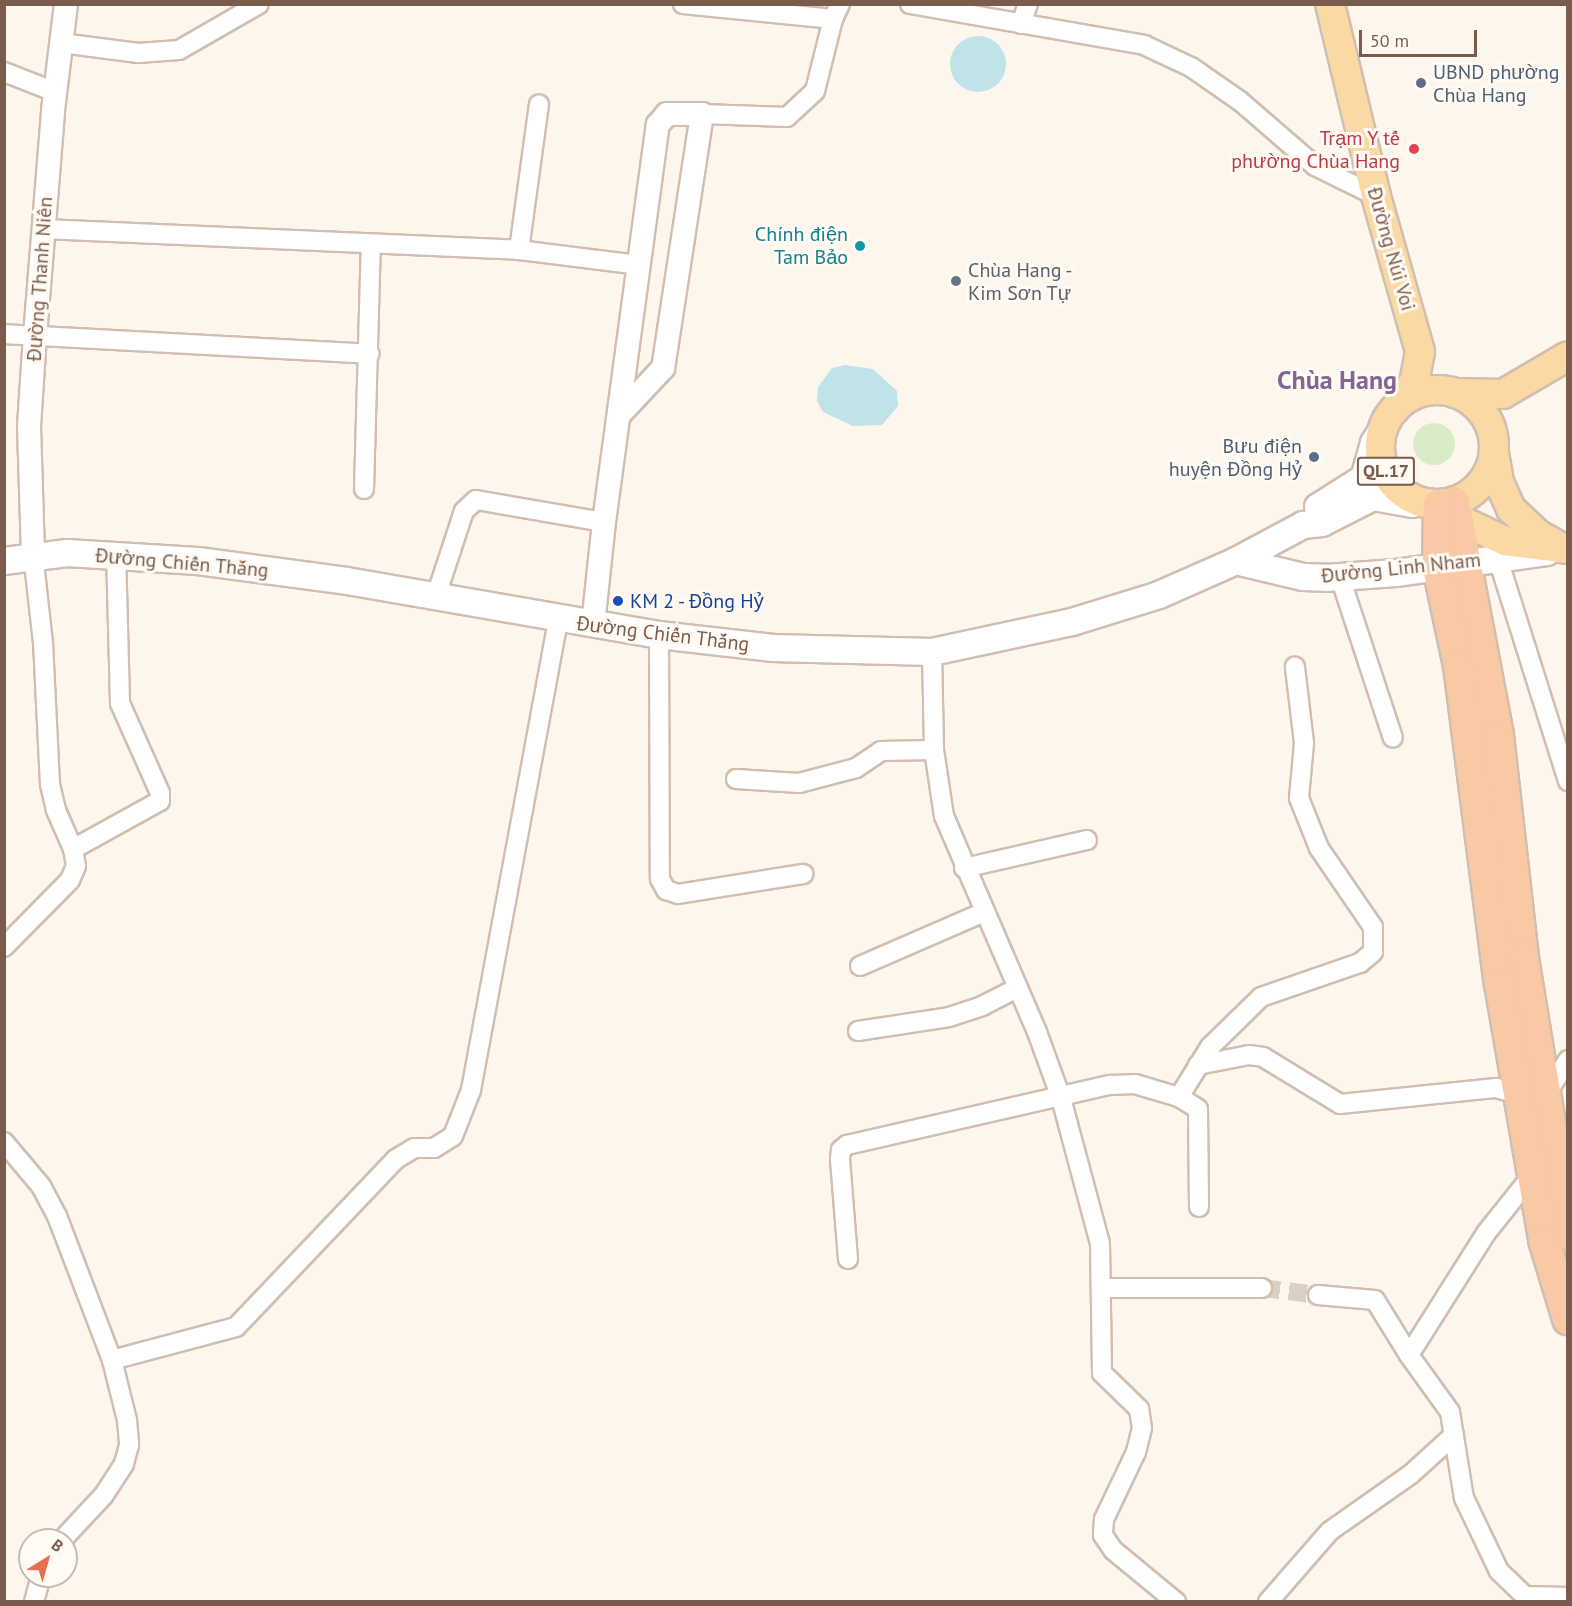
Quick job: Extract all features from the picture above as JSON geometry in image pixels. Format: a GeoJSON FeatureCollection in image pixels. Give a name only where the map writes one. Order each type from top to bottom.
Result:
{"type":"FeatureCollection","features":[{"type":"Feature","properties":{"kind":"highway"},"geometry":{"type":"LineString","coordinates":[[1440,507],[1451,565],[1498,735],[1523,958],[1532,1095],[1533,1173],[1550,1270],[1568,1319]]}},
{"type":"Feature","properties":{"kind":"highway"},"geometry":{"type":"LineString","coordinates":[[1532,1095],[1550,1136],[1568,1234]]}},
{"type":"Feature","properties":{"kind":"main road","name":"Đường Núi Voi"},"geometry":{"type":"LineString","coordinates":[[1330,4],[1376,196],[1420,352],[1452,392]]}},
{"type":"Feature","properties":{"kind":"main road","name":"Đường Núi Voi"},"geometry":{"type":"LineString","coordinates":[[1389,418],[1414,382],[1420,352]]}},
{"type":"Feature","properties":{"kind":"main road"},"geometry":{"type":"LineString","coordinates":[[1389,418],[1419,393],[1503,394],[1568,356]]}},
{"type":"Feature","properties":{"kind":"main road"},"geometry":{"type":"LineString","coordinates":[[1440,507],[1482,483],[1511,409],[1568,372]]}},
{"type":"Feature","properties":{"kind":"main road"},"geometry":{"type":"LineString","coordinates":[[1452,392],[1483,414],[1494,449],[1499,482],[1510,509],[1539,535],[1568,549]]}},
{"type":"Feature","properties":{"kind":"main road","name":"Đường Chiến Thắng"},"geometry":{"type":"LineString","coordinates":[[1303,525],[1313,509],[1364,478],[1374,443],[1389,418]]}},
{"type":"Feature","properties":{"kind":"main road","name":"QL.17"},"geometry":{"type":"LineString","coordinates":[[1389,418],[1380,446],[1388,476],[1401,491],[1440,507],[1505,541],[1568,549]]}},
{"type":"Feature","properties":{"kind":"main road","name":"Đường Chiến Thắng"},"geometry":{"type":"LineString","coordinates":[[4,561],[33,555],[116,555],[209,563],[436,596],[558,620],[659,635],[773,648],[932,652],[1072,622],[1159,595],[1236,561],[1303,525],[1322,523],[1374,497],[1440,507]]}},
{"type":"Feature","properties":{"kind":"main road","name":"Đường Linh Nham"},"geometry":{"type":"LineString","coordinates":[[1236,561],[1303,577],[1340,577],[1568,549]]}},
{"type":"Feature","properties":{"kind":"street","name":"Đường Thanh Niên"},"geometry":{"type":"LineString","coordinates":[[33,555],[29,426],[55,92],[66,4]]}},
{"type":"Feature","properties":{"kind":"street"},"geometry":{"type":"LineString","coordinates":[[61,43],[138,53],[179,50],[259,4]]}},
{"type":"Feature","properties":{"kind":"street"},"geometry":{"type":"LineString","coordinates":[[592,625],[658,125],[667,114],[787,117],[815,91],[836,12],[684,4]]}},
{"type":"Feature","properties":{"kind":"street"},"geometry":{"type":"LineString","coordinates":[[910,4],[1144,45],[1191,67],[1240,101],[1315,166],[1376,196]]}},
{"type":"Feature","properties":{"kind":"street"},"geometry":{"type":"LineString","coordinates":[[1021,24],[1028,4]]}},
{"type":"Feature","properties":{"kind":"street"},"geometry":{"type":"LineString","coordinates":[[4,72],[55,92]]}},
{"type":"Feature","properties":{"kind":"street"},"geometry":{"type":"LineString","coordinates":[[519,250],[539,104]]}},
{"type":"Feature","properties":{"kind":"street"},"geometry":{"type":"LineString","coordinates":[[620,414],[663,368],[702,114]]}},
{"type":"Feature","properties":{"kind":"street"},"geometry":{"type":"LineString","coordinates":[[43,230],[519,250],[640,265]]}},
{"type":"Feature","properties":{"kind":"street"},"geometry":{"type":"LineString","coordinates":[[364,489],[370,244]]}},
{"type":"Feature","properties":{"kind":"street"},"geometry":{"type":"LineString","coordinates":[[4,334],[369,354]]}},
{"type":"Feature","properties":{"kind":"street"},"geometry":{"type":"LineString","coordinates":[[436,596],[464,511],[476,500],[604,522]]}},
{"type":"Feature","properties":{"kind":"street"},"geometry":{"type":"LineString","coordinates":[[4,947],[69,880],[76,866],[73,849],[56,810],[50,785],[43,643],[33,555]]}},
{"type":"Feature","properties":{"kind":"street"},"geometry":{"type":"LineString","coordinates":[[73,849],[159,801],[160,793],[120,703],[116,555]]}},
{"type":"Feature","properties":{"kind":"street"},"geometry":{"type":"LineString","coordinates":[[1498,559],[1568,781]]}},
{"type":"Feature","properties":{"kind":"street"},"geometry":{"type":"LineString","coordinates":[[1340,577],[1393,738]]}},
{"type":"Feature","properties":{"kind":"street"},"geometry":{"type":"LineString","coordinates":[[112,1360],[236,1327],[396,1159],[414,1148],[434,1148],[453,1136],[471,1090],[558,620]]}},
{"type":"Feature","properties":{"kind":"street"},"geometry":{"type":"LineString","coordinates":[[659,635],[660,879],[666,890],[678,894],[803,874]]}},
{"type":"Feature","properties":{"kind":"street"},"geometry":{"type":"LineString","coordinates":[[932,652],[934,750],[944,816],[964,868],[1017,987],[1061,1098],[1094,1213],[1101,1288],[1102,1373],[1138,1409],[1142,1428],[1136,1452],[1104,1519],[1103,1535],[1113,1550],[1176,1602]]}},
{"type":"Feature","properties":{"kind":"street"},"geometry":{"type":"LineString","coordinates":[[1179,1096],[1198,1065],[1232,1021],[1261,997],[1360,963],[1373,952],[1373,927],[1319,848],[1299,798],[1304,743],[1295,667]]}},
{"type":"Feature","properties":{"kind":"street"},"geometry":{"type":"LineString","coordinates":[[736,779],[799,783],[856,768],[882,751],[934,750]]}},
{"type":"Feature","properties":{"kind":"street"},"geometry":{"type":"LineString","coordinates":[[964,868],[1087,840]]}},
{"type":"Feature","properties":{"kind":"street"},"geometry":{"type":"LineString","coordinates":[[860,966],[984,912]]}},
{"type":"Feature","properties":{"kind":"street"},"geometry":{"type":"LineString","coordinates":[[858,1031],[949,1017],[982,1006],[1017,987]]}},
{"type":"Feature","properties":{"kind":"street"},"geometry":{"type":"LineString","coordinates":[[1198,1065],[1249,1055],[1263,1057],[1340,1104],[1496,1088],[1532,1095],[1568,1060]]}},
{"type":"Feature","properties":{"kind":"street"},"geometry":{"type":"LineString","coordinates":[[848,1259],[841,1150],[847,1145],[1110,1085],[1135,1084],[1179,1096],[1198,1109],[1199,1207]]}},
{"type":"Feature","properties":{"kind":"street"},"geometry":{"type":"LineString","coordinates":[[4,1142],[41,1186],[57,1216],[112,1360],[127,1420],[129,1445],[124,1464],[103,1496],[73,1528]]}},
{"type":"Feature","properties":{"kind":"street"},"geometry":{"type":"LineString","coordinates":[[1409,1355],[1486,1233],[1533,1173]]}},
{"type":"Feature","properties":{"kind":"street"},"geometry":{"type":"LineString","coordinates":[[1101,1288],[1262,1288]]}},
{"type":"Feature","properties":{"kind":"street"},"geometry":{"type":"LineString","coordinates":[[1318,1295],[1375,1300],[1409,1355],[1446,1405],[1454,1435],[1464,1498],[1499,1570],[1525,1596],[1568,1597]]}},
{"type":"Feature","properties":{"kind":"street"},"geometry":{"type":"LineString","coordinates":[[1268,1602],[1329,1531],[1411,1474],[1454,1435]]}},
{"type":"Feature","properties":{"kind":"green space"},"geometry":{"type":"Polygon","coordinates":[[[1434,423],[1442,424],[1449,429],[1454,436],[1454,452],[1449,459],[1442,464],[1434,465],[1426,464],[1419,459],[1414,452],[1413,444],[1414,436],[1419,429],[1426,424],[1434,423]]]}},
{"type":"Feature","properties":{"kind":"water"},"geometry":{"type":"Polygon","coordinates":[[[972,36],[984,36],[994,40],[1002,48],[1006,64],[1002,80],[994,88],[984,92],[972,92],[962,88],[954,80],[950,70],[950,58],[954,48],[962,40],[972,36]]]}},
{"type":"Feature","properties":{"kind":"water"},"geometry":{"type":"Polygon","coordinates":[[[845,365],[873,369],[897,391],[898,406],[882,425],[853,426],[823,412],[817,401],[818,387],[832,368],[845,365]]]}},
{"type":"Feature","properties":{"kind":"tunnel"},"geometry":{"type":"LineString","coordinates":[[1262,1288],[1318,1295]]}},
{"type":"Feature","properties":{"kind":"place","name":"UBND phường Chùa Hang"},"geometry":{"type":"Point","coordinates":[1421,83]}},
{"type":"Feature","properties":{"kind":"place","name":"Trạm Y tế phường Chùa Hang"},"geometry":{"type":"Point","coordinates":[1414,149]}},
{"type":"Feature","properties":{"kind":"place","name":"Chính điện Tam Bảo"},"geometry":{"type":"Point","coordinates":[860,246]}},
{"type":"Feature","properties":{"kind":"place","name":"Chùa Hang - Kim Sơn Tự"},"geometry":{"type":"Point","coordinates":[956,281]}},
{"type":"Feature","properties":{"kind":"place","name":"Bưu điện huyện Đồng Hỷ"},"geometry":{"type":"Point","coordinates":[1314,457]}},
{"type":"Feature","properties":{"kind":"place","name":"KM 2 - Đồng Hỷ"},"geometry":{"type":"Point","coordinates":[618,601]}},
{"type":"Feature","properties":{"kind":"district","name":"Chùa Hang"},"geometry":{"type":"Point","coordinates":[1337,380]}}]}
